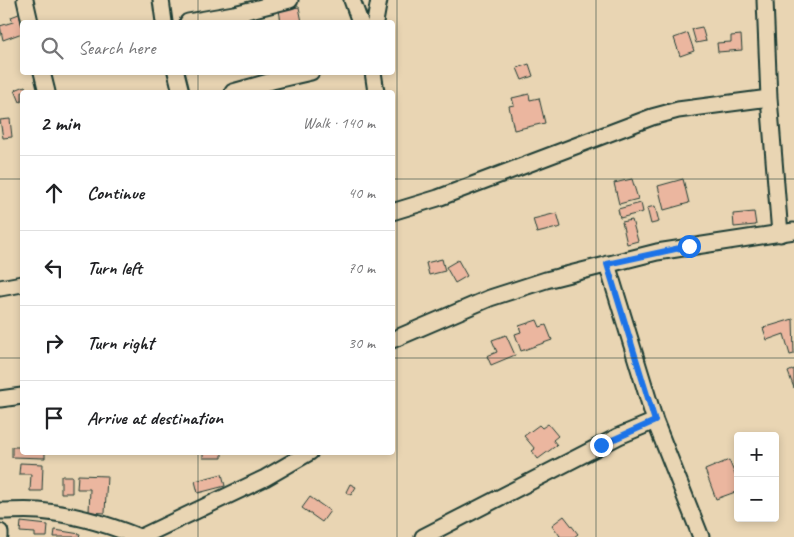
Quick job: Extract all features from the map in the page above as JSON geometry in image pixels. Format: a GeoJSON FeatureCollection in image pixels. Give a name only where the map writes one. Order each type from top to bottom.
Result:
{"type":"FeatureCollection","features":[{"type":"Feature","properties":{"kind":"street"},"geometry":{"type":"LineString","coordinates":[[25,0],[30,20]]}},
{"type":"Feature","properties":{"kind":"street"},"geometry":{"type":"LineString","coordinates":[[161,0],[164,20]]}},
{"type":"Feature","properties":{"kind":"street"},"geometry":{"type":"LineString","coordinates":[[200,20],[234,14],[270,2],[290,0]]}},
{"type":"Feature","properties":{"kind":"street"},"geometry":{"type":"LineString","coordinates":[[352,0],[359,20]]}},
{"type":"Feature","properties":{"kind":"street"},"geometry":{"type":"LineString","coordinates":[[375,20],[379,0]]}},
{"type":"Feature","properties":{"kind":"street"},"geometry":{"type":"LineString","coordinates":[[395,339],[490,298],[546,280],[689,246],[787,232],[770,98],[765,0]]}},
{"type":"Feature","properties":{"kind":"street"},"geometry":{"type":"LineString","coordinates":[[43,75],[46,90]]}},
{"type":"Feature","properties":{"kind":"street"},"geometry":{"type":"LineString","coordinates":[[177,75],[180,90]]}},
{"type":"Feature","properties":{"kind":"street"},"geometry":{"type":"LineString","coordinates":[[240,90],[298,75]]}},
{"type":"Feature","properties":{"kind":"street"},"geometry":{"type":"LineString","coordinates":[[373,75],[376,90]]}},
{"type":"Feature","properties":{"kind":"street"},"geometry":{"type":"LineString","coordinates":[[395,211],[438,198],[652,117],[678,110],[770,98]]}},
{"type":"Feature","properties":{"kind":"street"},"geometry":{"type":"LineString","coordinates":[[607,264],[655,421],[701,537]]}},
{"type":"Feature","properties":{"kind":"street"},"geometry":{"type":"LineString","coordinates":[[0,288],[20,284]]}},
{"type":"Feature","properties":{"kind":"street"},"geometry":{"type":"LineString","coordinates":[[0,399],[20,396]]}},
{"type":"Feature","properties":{"kind":"street"},"geometry":{"type":"LineString","coordinates":[[423,537],[619,436],[655,421]]}},
{"type":"Feature","properties":{"kind":"street"},"geometry":{"type":"LineString","coordinates":[[0,511],[37,511],[65,515],[119,529],[140,537],[265,478],[305,455]]}},
{"type":"Feature","properties":{"kind":"street"},"geometry":{"type":"LineString","coordinates":[[0,532],[0,537]]}},
{"type":"Feature","properties":{"kind":"building"},"geometry":{"type":"Polygon","coordinates":[[[299,7],[302,20],[281,20],[279,10],[299,7]]]}},
{"type":"Feature","properties":{"kind":"building"},"geometry":{"type":"Polygon","coordinates":[[[19,14],[20,34],[3,40],[0,26],[13,22],[11,17],[19,14]]]}},
{"type":"Feature","properties":{"kind":"building"},"geometry":{"type":"Polygon","coordinates":[[[702,27],[706,41],[696,43],[692,29],[702,27]]]}},
{"type":"Feature","properties":{"kind":"building"},"geometry":{"type":"Polygon","coordinates":[[[688,33],[694,51],[680,56],[674,38],[688,33]]]}},
{"type":"Feature","properties":{"kind":"building"},"geometry":{"type":"Polygon","coordinates":[[[741,35],[742,50],[718,52],[717,43],[731,42],[731,36],[741,35]]]}},
{"type":"Feature","properties":{"kind":"building"},"geometry":{"type":"Polygon","coordinates":[[[529,64],[533,76],[522,80],[517,68],[529,64]]]}},
{"type":"Feature","properties":{"kind":"building"},"geometry":{"type":"Polygon","coordinates":[[[25,86],[26,90],[20,90],[20,102],[15,90],[25,86]]]}},
{"type":"Feature","properties":{"kind":"building"},"geometry":{"type":"Polygon","coordinates":[[[529,94],[530,100],[539,98],[545,123],[514,130],[509,106],[514,105],[512,98],[529,94]]]}},
{"type":"Feature","properties":{"kind":"building"},"geometry":{"type":"Polygon","coordinates":[[[10,119],[12,137],[3,138],[0,120],[10,119]]]}},
{"type":"Feature","properties":{"kind":"building"},"geometry":{"type":"Polygon","coordinates":[[[632,179],[638,199],[619,204],[614,183],[632,179]]]}},
{"type":"Feature","properties":{"kind":"building"},"geometry":{"type":"Polygon","coordinates":[[[683,179],[689,203],[664,210],[658,186],[683,179]]]}},
{"type":"Feature","properties":{"kind":"building"},"geometry":{"type":"Polygon","coordinates":[[[641,203],[643,212],[620,218],[618,209],[641,203]]]}},
{"type":"Feature","properties":{"kind":"building"},"geometry":{"type":"Polygon","coordinates":[[[655,206],[659,222],[651,224],[647,208],[655,206]]]}},
{"type":"Feature","properties":{"kind":"building"},"geometry":{"type":"Polygon","coordinates":[[[754,212],[756,225],[734,227],[733,214],[754,212]]]}},
{"type":"Feature","properties":{"kind":"building"},"geometry":{"type":"Polygon","coordinates":[[[557,213],[561,227],[537,233],[533,219],[557,213]]]}},
{"type":"Feature","properties":{"kind":"building"},"geometry":{"type":"Polygon","coordinates":[[[632,220],[638,241],[627,244],[622,222],[632,220]]]}},
{"type":"Feature","properties":{"kind":"building"},"geometry":{"type":"Polygon","coordinates":[[[442,259],[445,271],[429,275],[426,263],[442,259]]]}},
{"type":"Feature","properties":{"kind":"building"},"geometry":{"type":"Polygon","coordinates":[[[458,260],[467,276],[455,283],[446,267],[458,260]]]}},
{"type":"Feature","properties":{"kind":"building"},"geometry":{"type":"Polygon","coordinates":[[[793,319],[794,354],[790,355],[784,334],[767,340],[763,328],[793,319]]]}},
{"type":"Feature","properties":{"kind":"building"},"geometry":{"type":"Polygon","coordinates":[[[537,320],[540,327],[546,325],[552,340],[521,351],[515,334],[521,332],[519,326],[537,320]]]}},
{"type":"Feature","properties":{"kind":"building"},"geometry":{"type":"Polygon","coordinates":[[[506,335],[515,355],[491,365],[487,356],[497,352],[492,340],[506,335]]]}},
{"type":"Feature","properties":{"kind":"building"},"geometry":{"type":"Polygon","coordinates":[[[794,369],[794,388],[788,372],[794,369]]]}},
{"type":"Feature","properties":{"kind":"building"},"geometry":{"type":"Polygon","coordinates":[[[548,424],[558,436],[553,440],[557,445],[538,459],[532,451],[535,449],[524,436],[539,425],[542,428],[548,424]]]}},
{"type":"Feature","properties":{"kind":"building"},"geometry":{"type":"Polygon","coordinates":[[[12,447],[20,447],[20,455],[45,455],[45,458],[12,457],[12,447]]]}},
{"type":"Feature","properties":{"kind":"building"},"geometry":{"type":"Polygon","coordinates":[[[203,455],[222,455],[222,458],[203,458],[203,455]]]}},
{"type":"Feature","properties":{"kind":"building"},"geometry":{"type":"Polygon","coordinates":[[[729,460],[734,472],[734,492],[716,499],[705,470],[729,460]]]}},
{"type":"Feature","properties":{"kind":"building"},"geometry":{"type":"Polygon","coordinates":[[[20,463],[43,464],[42,491],[30,491],[31,474],[19,474],[20,463]]]}},
{"type":"Feature","properties":{"kind":"building"},"geometry":{"type":"Polygon","coordinates":[[[222,474],[225,486],[198,493],[195,481],[222,474]]]}},
{"type":"Feature","properties":{"kind":"building"},"geometry":{"type":"Polygon","coordinates":[[[78,475],[107,476],[105,513],[89,512],[90,489],[77,489],[78,475]]]}},
{"type":"Feature","properties":{"kind":"building"},"geometry":{"type":"Polygon","coordinates":[[[61,476],[72,476],[72,493],[61,493],[61,476]]]}},
{"type":"Feature","properties":{"kind":"building"},"geometry":{"type":"Polygon","coordinates":[[[350,484],[356,487],[351,495],[346,492],[350,484]]]}},
{"type":"Feature","properties":{"kind":"building"},"geometry":{"type":"Polygon","coordinates":[[[310,497],[330,511],[322,522],[302,508],[310,497]]]}},
{"type":"Feature","properties":{"kind":"building"},"geometry":{"type":"Polygon","coordinates":[[[564,516],[578,534],[574,537],[559,537],[552,525],[564,516]]]}},
{"type":"Feature","properties":{"kind":"building"},"geometry":{"type":"Polygon","coordinates":[[[21,522],[48,525],[47,537],[35,537],[35,533],[20,532],[21,522]]]}},
{"type":"Feature","properties":{"kind":"building"},"geometry":{"type":"Polygon","coordinates":[[[55,530],[80,534],[79,537],[54,537],[55,530]]]}},
{"type":"Feature","properties":{"kind":"route"},"geometry":{"type":"LineString","coordinates":[[601,445],[655,421],[607,264],[689,246]]}}]}
